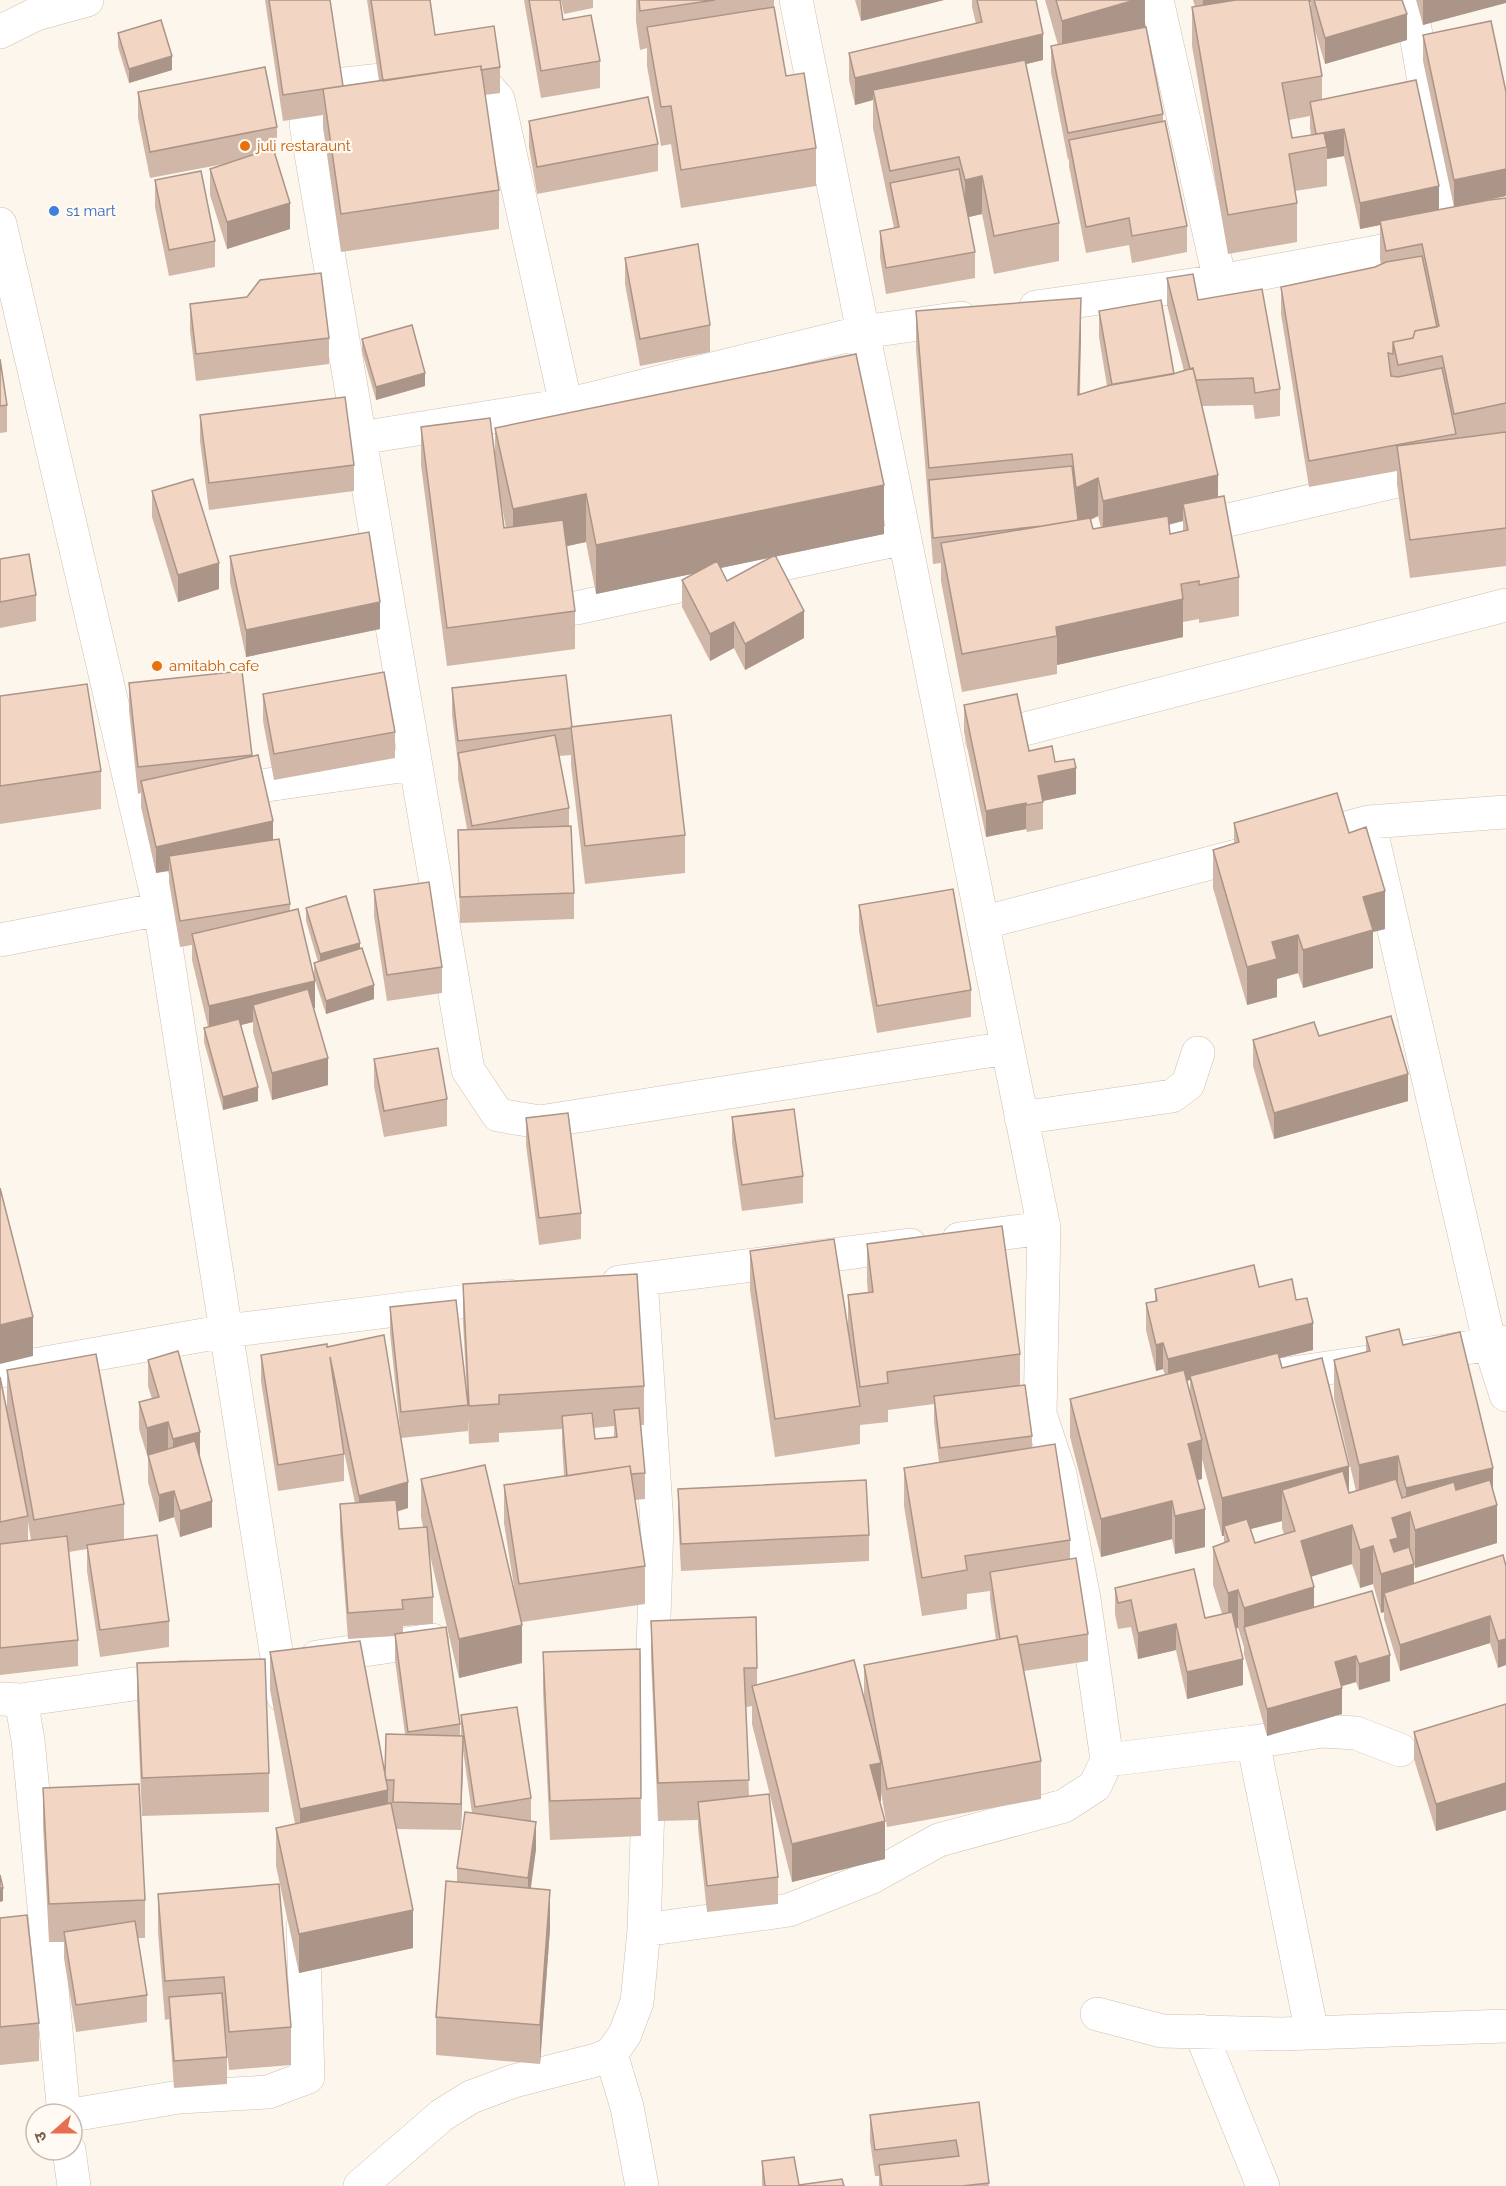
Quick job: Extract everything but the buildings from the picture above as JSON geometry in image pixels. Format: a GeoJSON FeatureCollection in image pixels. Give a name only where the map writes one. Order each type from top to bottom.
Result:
{"type":"FeatureCollection","features":[{"type":"Feature","properties":{"kind":"street"},"geometry":{"type":"LineString","coordinates":[[0,32],[36,14],[87,0]]}},
{"type":"Feature","properties":{"kind":"street"},"geometry":{"type":"LineString","coordinates":[[644,1930],[789,1910],[870,1878],[939,1840],[1064,1806],[1095,1786],[1107,1760],[1084,1599],[1060,1474],[1040,1414],[1044,1228],[946,749],[928,578],[904,538],[796,0]]}},
{"type":"Feature","properties":{"kind":"street"},"geometry":{"type":"LineString","coordinates":[[1157,0],[1220,281]]}},
{"type":"Feature","properties":{"kind":"street"},"geometry":{"type":"LineString","coordinates":[[1410,0],[1451,238]]}},
{"type":"Feature","properties":{"kind":"street"},"geometry":{"type":"LineString","coordinates":[[566,405],[498,99],[480,79],[455,72],[336,85],[317,92],[310,105],[306,124],[468,1070],[498,1115],[540,1122],[1007,1048]]}},
{"type":"Feature","properties":{"kind":"street"},"geometry":{"type":"LineString","coordinates":[[0,224],[160,909],[278,1663],[286,1728]]}},
{"type":"Feature","properties":{"kind":"street"},"geometry":{"type":"LineString","coordinates":[[360,438],[566,405],[863,332],[1220,281],[1506,228]]}},
{"type":"Feature","properties":{"kind":"street"},"geometry":{"type":"LineString","coordinates":[[1097,549],[1506,456]]}},
{"type":"Feature","properties":{"kind":"street"},"geometry":{"type":"LineString","coordinates":[[576,608],[904,538]]}},
{"type":"Feature","properties":{"kind":"street"},"geometry":{"type":"LineString","coordinates":[[946,749],[1506,605]]}},
{"type":"Feature","properties":{"kind":"street"},"geometry":{"type":"LineString","coordinates":[[267,785],[416,764]]}},
{"type":"Feature","properties":{"kind":"street"},"geometry":{"type":"LineString","coordinates":[[1324,834],[1369,822],[1506,812]]}},
{"type":"Feature","properties":{"kind":"street"},"geometry":{"type":"LineString","coordinates":[[1369,822],[1498,1343],[1506,1395]]}},
{"type":"Feature","properties":{"kind":"street"},"geometry":{"type":"LineString","coordinates":[[982,923],[1290,843]]}},
{"type":"Feature","properties":{"kind":"street"},"geometry":{"type":"LineString","coordinates":[[0,940],[160,909]]}},
{"type":"Feature","properties":{"kind":"street"},"geometry":{"type":"LineString","coordinates":[[1021,1118],[1172,1096],[1188,1084],[1198,1053]]}},
{"type":"Feature","properties":{"kind":"street"},"geometry":{"type":"LineString","coordinates":[[593,1285],[1044,1228]]}},
{"type":"Feature","properties":{"kind":"street"},"geometry":{"type":"LineString","coordinates":[[360,2186],[442,2115],[471,2097],[514,2081],[611,2054],[625,2034],[637,2002],[644,1930],[657,1524],[641,1279]]}},
{"type":"Feature","properties":{"kind":"street"},"geometry":{"type":"LineString","coordinates":[[0,1371],[226,1331],[534,1293]]}},
{"type":"Feature","properties":{"kind":"street"},"geometry":{"type":"LineString","coordinates":[[1249,1380],[1498,1343]]}},
{"type":"Feature","properties":{"kind":"street"},"geometry":{"type":"LineString","coordinates":[[1040,1414],[1075,1408]]}},
{"type":"Feature","properties":{"kind":"street"},"geometry":{"type":"LineString","coordinates":[[243,1668],[432,1640]]}},
{"type":"Feature","properties":{"kind":"street"},"geometry":{"type":"LineString","coordinates":[[63,2102],[28,1740],[11,1700],[208,1673]]}},
{"type":"Feature","properties":{"kind":"street"},"geometry":{"type":"LineString","coordinates":[[1107,1760],[1322,1731],[1356,1732],[1400,1750]]}},
{"type":"Feature","properties":{"kind":"street"},"geometry":{"type":"LineString","coordinates":[[1253,1742],[1312,2033]]}},
{"type":"Feature","properties":{"kind":"street"},"geometry":{"type":"LineString","coordinates":[[84,2113],[179,2097],[268,2092],[308,2077],[302,1892]]}},
{"type":"Feature","properties":{"kind":"street"},"geometry":{"type":"LineString","coordinates":[[1097,2014],[1162,2031],[1312,2033],[1506,2026]]}},
{"type":"Feature","properties":{"kind":"street"},"geometry":{"type":"LineString","coordinates":[[1200,2031],[1263,2186]]}},
{"type":"Feature","properties":{"kind":"street"},"geometry":{"type":"LineString","coordinates":[[611,2054],[627,2107],[642,2186]]}},
{"type":"Feature","properties":{"kind":"street"},"geometry":{"type":"LineString","coordinates":[[71,2162],[74,2186]]}},
{"type":"Feature","properties":{"kind":"place","name":"juli restaraunt"},"geometry":{"type":"Point","coordinates":[245,146]}},
{"type":"Feature","properties":{"kind":"place","name":"s1 mart"},"geometry":{"type":"Point","coordinates":[54,211]}},
{"type":"Feature","properties":{"kind":"place","name":"amitabh cafe"},"geometry":{"type":"Point","coordinates":[157,666]}}]}
